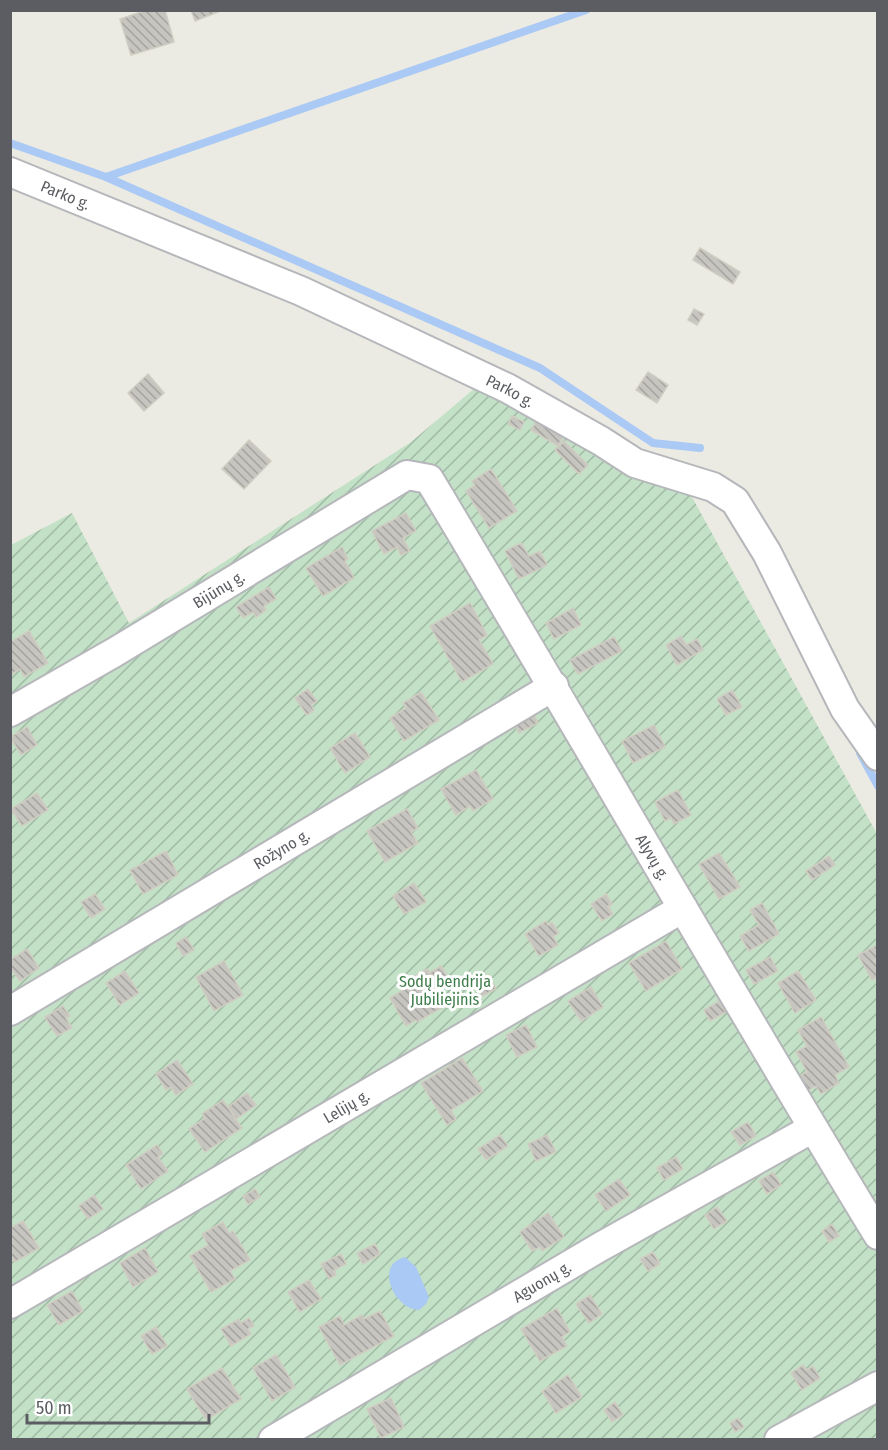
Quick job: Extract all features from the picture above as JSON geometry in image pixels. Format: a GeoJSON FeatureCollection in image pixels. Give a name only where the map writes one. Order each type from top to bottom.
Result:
{"type":"FeatureCollection","features":[{"type":"Feature","properties":{"kind":"street","name":"Parko g."},"geometry":{"type":"LineString","coordinates":[[10,172],[302,291],[507,388],[634,462],[713,487],[735,501],[767,553],[844,709],[878,756]]}},
{"type":"Feature","properties":{"kind":"street","name":"Bijūnų g."},"geometry":{"type":"LineString","coordinates":[[10,712],[125,646],[407,476],[429,479]]}},
{"type":"Feature","properties":{"kind":"street","name":"Alyvų g."},"geometry":{"type":"LineString","coordinates":[[429,479],[878,1235]]}},
{"type":"Feature","properties":{"kind":"street","name":"Rožyno g."},"geometry":{"type":"LineString","coordinates":[[10,1011],[554,686]]}},
{"type":"Feature","properties":{"kind":"street","name":"Lelijų g."},"geometry":{"type":"LineString","coordinates":[[10,1304],[683,908]]}},
{"type":"Feature","properties":{"kind":"street","name":"Aguonų g."},"geometry":{"type":"LineString","coordinates":[[273,1440],[600,1247],[813,1128]]}},
{"type":"Feature","properties":{"kind":"street"},"geometry":{"type":"LineString","coordinates":[[779,1440],[878,1386]]}},
{"type":"Feature","properties":{"kind":"green space","name":"Sodų bendrija Jubiliejinis"},"geometry":{"type":"Polygon","coordinates":[[[475,388],[609,462],[692,497],[877,834],[877,1439],[11,1440],[11,545],[72,513],[129,623],[411,442],[475,388]]]}},
{"type":"Feature","properties":{"kind":"water"},"geometry":{"type":"Polygon","coordinates":[[[405,1257],[416,1267],[429,1297],[426,1304],[419,1310],[402,1303],[391,1286],[390,1269],[395,1262],[405,1257]]]}},
{"type":"Feature","properties":{"kind":"building"},"geometry":{"type":"Polygon","coordinates":[[[147,10],[165,10],[174,42],[131,55],[120,19],[147,10]]]}},
{"type":"Feature","properties":{"kind":"building"},"geometry":{"type":"Polygon","coordinates":[[[191,10],[223,10],[195,21],[191,10]]]}},
{"type":"Feature","properties":{"kind":"building"},"geometry":{"type":"Polygon","coordinates":[[[700,248],[740,272],[733,284],[693,260],[700,248]]]}},
{"type":"Feature","properties":{"kind":"building"},"geometry":{"type":"Polygon","coordinates":[[[694,309],[704,314],[697,325],[688,320],[694,309]]]}},
{"type":"Feature","properties":{"kind":"building"},"geometry":{"type":"Polygon","coordinates":[[[648,372],[668,385],[657,403],[636,390],[648,372]]]}},
{"type":"Feature","properties":{"kind":"building"},"geometry":{"type":"Polygon","coordinates":[[[148,374],[164,393],[144,411],[128,393],[148,374]]]}},
{"type":"Feature","properties":{"kind":"building"},"geometry":{"type":"Polygon","coordinates":[[[512,416],[524,422],[520,430],[508,424],[512,416]]]}},
{"type":"Feature","properties":{"kind":"building"},"geometry":{"type":"Polygon","coordinates":[[[538,418],[565,434],[558,446],[531,430],[538,418]]]}},
{"type":"Feature","properties":{"kind":"building"},"geometry":{"type":"Polygon","coordinates":[[[249,440],[271,461],[244,489],[222,469],[249,440]]]}},
{"type":"Feature","properties":{"kind":"building"},"geometry":{"type":"Polygon","coordinates":[[[564,441],[588,465],[579,474],[555,450],[564,441]]]}},
{"type":"Feature","properties":{"kind":"building"},"geometry":{"type":"Polygon","coordinates":[[[491,469],[517,511],[489,528],[466,491],[475,485],[472,481],[491,469]]]}},
{"type":"Feature","properties":{"kind":"building"},"geometry":{"type":"Polygon","coordinates":[[[406,513],[416,531],[403,538],[410,551],[401,555],[397,547],[384,554],[372,531],[406,513]]]}},
{"type":"Feature","properties":{"kind":"building"},"geometry":{"type":"Polygon","coordinates":[[[521,543],[529,556],[540,551],[547,565],[519,579],[505,551],[521,543]]]}},
{"type":"Feature","properties":{"kind":"building"},"geometry":{"type":"Polygon","coordinates":[[[342,547],[348,559],[345,561],[354,578],[323,596],[306,568],[342,547]]]}},
{"type":"Feature","properties":{"kind":"building"},"geometry":{"type":"Polygon","coordinates":[[[269,587],[276,599],[264,606],[266,610],[256,617],[253,612],[243,618],[236,607],[269,587]]]}},
{"type":"Feature","properties":{"kind":"building"},"geometry":{"type":"Polygon","coordinates":[[[470,603],[487,635],[479,640],[493,664],[462,682],[430,626],[470,603]]]}},
{"type":"Feature","properties":{"kind":"building"},"geometry":{"type":"Polygon","coordinates":[[[573,608],[581,625],[554,639],[546,623],[573,608]]]}},
{"type":"Feature","properties":{"kind":"building"},"geometry":{"type":"Polygon","coordinates":[[[29,631],[48,663],[24,677],[20,669],[10,675],[10,642],[29,631]]]}},
{"type":"Feature","properties":{"kind":"building"},"geometry":{"type":"Polygon","coordinates":[[[681,636],[686,645],[697,639],[703,650],[677,665],[666,645],[681,636]]]}},
{"type":"Feature","properties":{"kind":"building"},"geometry":{"type":"Polygon","coordinates":[[[614,637],[622,651],[578,674],[570,660],[614,637]]]}},
{"type":"Feature","properties":{"kind":"building"},"geometry":{"type":"Polygon","coordinates":[[[308,689],[317,701],[311,705],[314,710],[307,715],[295,698],[308,689]]]}},
{"type":"Feature","properties":{"kind":"building"},"geometry":{"type":"Polygon","coordinates":[[[732,690],[742,707],[726,715],[717,699],[732,690]]]}},
{"type":"Feature","properties":{"kind":"building"},"geometry":{"type":"Polygon","coordinates":[[[421,692],[439,720],[404,741],[390,718],[406,708],[403,703],[421,692]]]}},
{"type":"Feature","properties":{"kind":"building"},"geometry":{"type":"Polygon","coordinates":[[[534,714],[538,723],[519,733],[514,723],[534,714]]]}},
{"type":"Feature","properties":{"kind":"building"},"geometry":{"type":"Polygon","coordinates":[[[654,725],[665,747],[633,763],[622,741],[654,725]]]}},
{"type":"Feature","properties":{"kind":"building"},"geometry":{"type":"Polygon","coordinates":[[[27,727],[37,745],[21,755],[10,737],[27,727]]]}},
{"type":"Feature","properties":{"kind":"building"},"geometry":{"type":"Polygon","coordinates":[[[355,733],[370,757],[345,773],[330,748],[355,733]]]}},
{"type":"Feature","properties":{"kind":"building"},"geometry":{"type":"Polygon","coordinates":[[[476,770],[493,799],[473,811],[470,806],[456,815],[441,789],[476,770]]]}},
{"type":"Feature","properties":{"kind":"building"},"geometry":{"type":"Polygon","coordinates":[[[678,790],[691,815],[674,824],[671,818],[665,821],[655,802],[678,790]]]}},
{"type":"Feature","properties":{"kind":"building"},"geometry":{"type":"Polygon","coordinates":[[[37,793],[48,810],[22,826],[11,809],[37,793]]]}},
{"type":"Feature","properties":{"kind":"building"},"geometry":{"type":"Polygon","coordinates":[[[407,809],[418,828],[411,832],[418,843],[385,862],[367,831],[407,809]]]}},
{"type":"Feature","properties":{"kind":"building"},"geometry":{"type":"Polygon","coordinates":[[[166,851],[178,875],[143,894],[130,870],[166,851]]]}},
{"type":"Feature","properties":{"kind":"building"},"geometry":{"type":"Polygon","coordinates":[[[719,853],[740,887],[719,899],[699,864],[719,853]]]}},
{"type":"Feature","properties":{"kind":"building"},"geometry":{"type":"Polygon","coordinates":[[[829,856],[835,865],[812,880],[806,871],[829,856]]]}},
{"type":"Feature","properties":{"kind":"building"},"geometry":{"type":"Polygon","coordinates":[[[414,883],[426,902],[404,914],[393,896],[414,883]]]}},
{"type":"Feature","properties":{"kind":"building"},"geometry":{"type":"Polygon","coordinates":[[[95,894],[105,909],[91,918],[81,902],[95,894]]]}},
{"type":"Feature","properties":{"kind":"building"},"geometry":{"type":"Polygon","coordinates":[[[606,894],[612,904],[608,906],[613,914],[602,921],[591,904],[606,894]]]}},
{"type":"Feature","properties":{"kind":"building"},"geometry":{"type":"Polygon","coordinates":[[[762,903],[779,934],[749,951],[740,936],[759,925],[750,910],[762,903]]]}},
{"type":"Feature","properties":{"kind":"building"},"geometry":{"type":"Polygon","coordinates":[[[546,921],[548,925],[552,922],[559,933],[553,937],[558,945],[539,956],[525,934],[546,921]]]}},
{"type":"Feature","properties":{"kind":"building"},"geometry":{"type":"Polygon","coordinates":[[[186,937],[194,950],[183,956],[176,943],[186,937]]]}},
{"type":"Feature","properties":{"kind":"building"},"geometry":{"type":"Polygon","coordinates":[[[666,941],[682,969],[646,991],[629,963],[666,941]]]}},
{"type":"Feature","properties":{"kind":"building"},"geometry":{"type":"Polygon","coordinates":[[[877,945],[878,958],[874,960],[878,966],[878,977],[872,980],[858,955],[877,945]]]}},
{"type":"Feature","properties":{"kind":"building"},"geometry":{"type":"Polygon","coordinates":[[[27,949],[39,968],[20,981],[10,967],[10,960],[27,949]]]}},
{"type":"Feature","properties":{"kind":"building"},"geometry":{"type":"Polygon","coordinates":[[[770,957],[778,971],[754,984],[746,970],[770,957]]]}},
{"type":"Feature","properties":{"kind":"building"},"geometry":{"type":"Polygon","coordinates":[[[224,961],[243,995],[214,1011],[196,977],[224,961]]]}},
{"type":"Feature","properties":{"kind":"building"},"geometry":{"type":"Polygon","coordinates":[[[441,966],[449,979],[437,986],[429,973],[441,966]]]}},
{"type":"Feature","properties":{"kind":"building"},"geometry":{"type":"Polygon","coordinates":[[[427,969],[441,993],[436,996],[443,1007],[406,1026],[390,998],[405,989],[402,984],[427,969]]]}},
{"type":"Feature","properties":{"kind":"building"},"geometry":{"type":"Polygon","coordinates":[[[125,971],[139,993],[120,1005],[106,983],[125,971]]]}},
{"type":"Feature","properties":{"kind":"building"},"geometry":{"type":"Polygon","coordinates":[[[798,971],[816,1000],[795,1013],[778,983],[798,971]]]}},
{"type":"Feature","properties":{"kind":"building"},"geometry":{"type":"Polygon","coordinates":[[[489,975],[496,989],[482,996],[475,982],[489,975]]]}},
{"type":"Feature","properties":{"kind":"building"},"geometry":{"type":"Polygon","coordinates":[[[591,987],[603,1007],[581,1021],[568,1001],[591,987]]]}},
{"type":"Feature","properties":{"kind":"building"},"geometry":{"type":"Polygon","coordinates":[[[719,1001],[726,1012],[710,1021],[704,1010],[719,1001]]]}},
{"type":"Feature","properties":{"kind":"building"},"geometry":{"type":"Polygon","coordinates":[[[63,1006],[70,1016],[66,1018],[72,1028],[57,1036],[45,1017],[63,1006]]]}},
{"type":"Feature","properties":{"kind":"building"},"geometry":{"type":"Polygon","coordinates":[[[821,1017],[849,1067],[835,1075],[839,1083],[821,1094],[816,1086],[802,1094],[793,1079],[807,1072],[796,1052],[807,1046],[798,1030],[821,1017]]]}},
{"type":"Feature","properties":{"kind":"building"},"geometry":{"type":"Polygon","coordinates":[[[526,1025],[537,1047],[517,1057],[506,1035],[526,1025]]]}},
{"type":"Feature","properties":{"kind":"building"},"geometry":{"type":"Polygon","coordinates":[[[462,1058],[483,1091],[451,1110],[456,1119],[447,1125],[421,1083],[462,1058]]]}},
{"type":"Feature","properties":{"kind":"building"},"geometry":{"type":"Polygon","coordinates":[[[177,1060],[193,1084],[176,1095],[171,1087],[166,1090],[156,1074],[177,1060]]]}},
{"type":"Feature","properties":{"kind":"building"},"geometry":{"type":"Polygon","coordinates":[[[247,1093],[256,1105],[236,1119],[228,1107],[247,1093]]]}},
{"type":"Feature","properties":{"kind":"building"},"geometry":{"type":"Polygon","coordinates":[[[223,1100],[242,1128],[205,1152],[189,1129],[205,1118],[202,1114],[223,1100]]]}},
{"type":"Feature","properties":{"kind":"building"},"geometry":{"type":"Polygon","coordinates":[[[748,1122],[756,1136],[740,1145],[731,1132],[748,1122]]]}},
{"type":"Feature","properties":{"kind":"building"},"geometry":{"type":"Polygon","coordinates":[[[500,1135],[508,1146],[486,1160],[478,1149],[500,1135]]]}},
{"type":"Feature","properties":{"kind":"building"},"geometry":{"type":"Polygon","coordinates":[[[547,1135],[556,1152],[536,1161],[528,1144],[547,1135]]]}},
{"type":"Feature","properties":{"kind":"building"},"geometry":{"type":"Polygon","coordinates":[[[157,1145],[163,1154],[158,1157],[168,1171],[141,1189],[126,1165],[157,1145]]]}},
{"type":"Feature","properties":{"kind":"building"},"geometry":{"type":"Polygon","coordinates":[[[676,1157],[683,1169],[664,1180],[657,1168],[676,1157]]]}},
{"type":"Feature","properties":{"kind":"building"},"geometry":{"type":"Polygon","coordinates":[[[773,1172],[781,1185],[767,1194],[759,1181],[773,1172]]]}},
{"type":"Feature","properties":{"kind":"building"},"geometry":{"type":"Polygon","coordinates":[[[619,1179],[630,1195],[606,1211],[595,1195],[619,1179]]]}},
{"type":"Feature","properties":{"kind":"building"},"geometry":{"type":"Polygon","coordinates":[[[255,1189],[260,1197],[248,1204],[243,1196],[255,1189]]]}},
{"type":"Feature","properties":{"kind":"building"},"geometry":{"type":"Polygon","coordinates":[[[94,1195],[103,1209],[88,1219],[79,1206],[94,1195]]]}},
{"type":"Feature","properties":{"kind":"building"},"geometry":{"type":"Polygon","coordinates":[[[717,1207],[727,1221],[714,1229],[705,1215],[717,1207]]]}},
{"type":"Feature","properties":{"kind":"building"},"geometry":{"type":"Polygon","coordinates":[[[548,1213],[564,1237],[542,1251],[540,1247],[532,1251],[520,1232],[548,1213]]]}},
{"type":"Feature","properties":{"kind":"building"},"geometry":{"type":"Polygon","coordinates":[[[23,1221],[39,1248],[15,1262],[10,1255],[10,1228],[23,1221]]]}},
{"type":"Feature","properties":{"kind":"building"},"geometry":{"type":"Polygon","coordinates":[[[223,1222],[229,1233],[233,1231],[250,1260],[230,1271],[235,1279],[211,1292],[190,1256],[208,1245],[202,1234],[223,1222]]]}},
{"type":"Feature","properties":{"kind":"building"},"geometry":{"type":"Polygon","coordinates":[[[832,1224],[839,1236],[829,1242],[822,1231],[832,1224]]]}},
{"type":"Feature","properties":{"kind":"building"},"geometry":{"type":"Polygon","coordinates":[[[375,1244],[380,1254],[363,1264],[357,1253],[375,1244]]]}},
{"type":"Feature","properties":{"kind":"building"},"geometry":{"type":"Polygon","coordinates":[[[145,1248],[158,1272],[133,1287],[120,1263],[145,1248]]]}},
{"type":"Feature","properties":{"kind":"building"},"geometry":{"type":"Polygon","coordinates":[[[653,1252],[660,1264],[648,1271],[640,1259],[653,1252]]]}},
{"type":"Feature","properties":{"kind":"building"},"geometry":{"type":"Polygon","coordinates":[[[341,1254],[346,1264],[334,1270],[336,1275],[329,1279],[321,1264],[341,1254]]]}},
{"type":"Feature","properties":{"kind":"building"},"geometry":{"type":"Polygon","coordinates":[[[309,1280],[321,1299],[300,1312],[288,1292],[309,1280]]]}},
{"type":"Feature","properties":{"kind":"building"},"geometry":{"type":"Polygon","coordinates":[[[72,1291],[83,1311],[59,1325],[47,1305],[72,1291]]]}},
{"type":"Feature","properties":{"kind":"building"},"geometry":{"type":"Polygon","coordinates":[[[590,1295],[602,1314],[589,1323],[576,1304],[590,1295]]]}},
{"type":"Feature","properties":{"kind":"building"},"geometry":{"type":"Polygon","coordinates":[[[557,1308],[570,1332],[562,1337],[567,1346],[540,1361],[521,1329],[557,1308]]]}},
{"type":"Feature","properties":{"kind":"building"},"geometry":{"type":"Polygon","coordinates":[[[380,1311],[394,1336],[340,1365],[319,1327],[340,1316],[344,1325],[362,1315],[364,1319],[380,1311]]]}},
{"type":"Feature","properties":{"kind":"building"},"geometry":{"type":"Polygon","coordinates":[[[249,1318],[254,1326],[248,1329],[251,1334],[231,1346],[221,1329],[239,1319],[241,1323],[249,1318]]]}},
{"type":"Feature","properties":{"kind":"building"},"geometry":{"type":"Polygon","coordinates":[[[156,1327],[167,1346],[152,1354],[141,1336],[156,1327]]]}},
{"type":"Feature","properties":{"kind":"building"},"geometry":{"type":"Polygon","coordinates":[[[276,1355],[295,1387],[272,1401],[253,1368],[276,1355]]]}},
{"type":"Feature","properties":{"kind":"building"},"geometry":{"type":"Polygon","coordinates":[[[803,1365],[807,1370],[813,1366],[820,1378],[802,1390],[791,1373],[803,1365]]]}},
{"type":"Feature","properties":{"kind":"building"},"geometry":{"type":"Polygon","coordinates":[[[222,1368],[241,1399],[206,1420],[187,1389],[222,1368]]]}},
{"type":"Feature","properties":{"kind":"building"},"geometry":{"type":"Polygon","coordinates":[[[568,1375],[582,1397],[556,1413],[542,1391],[568,1375]]]}},
{"type":"Feature","properties":{"kind":"building"},"geometry":{"type":"Polygon","coordinates":[[[391,1398],[404,1427],[381,1438],[367,1409],[391,1398]]]}},
{"type":"Feature","properties":{"kind":"building"},"geometry":{"type":"Polygon","coordinates":[[[615,1402],[623,1415],[612,1422],[604,1410],[615,1402]]]}},
{"type":"Feature","properties":{"kind":"building"},"geometry":{"type":"Polygon","coordinates":[[[738,1418],[744,1427],[735,1432],[730,1423],[738,1418]]]}},
{"type":"Feature","properties":{"kind":"waterway"},"geometry":{"type":"LineString","coordinates":[[106,177],[586,10]]}},
{"type":"Feature","properties":{"kind":"waterway"},"geometry":{"type":"LineString","coordinates":[[10,143],[106,177],[540,368],[653,443],[700,448]]}},
{"type":"Feature","properties":{"kind":"waterway"},"geometry":{"type":"LineString","coordinates":[[860,753],[878,786]]}}]}
